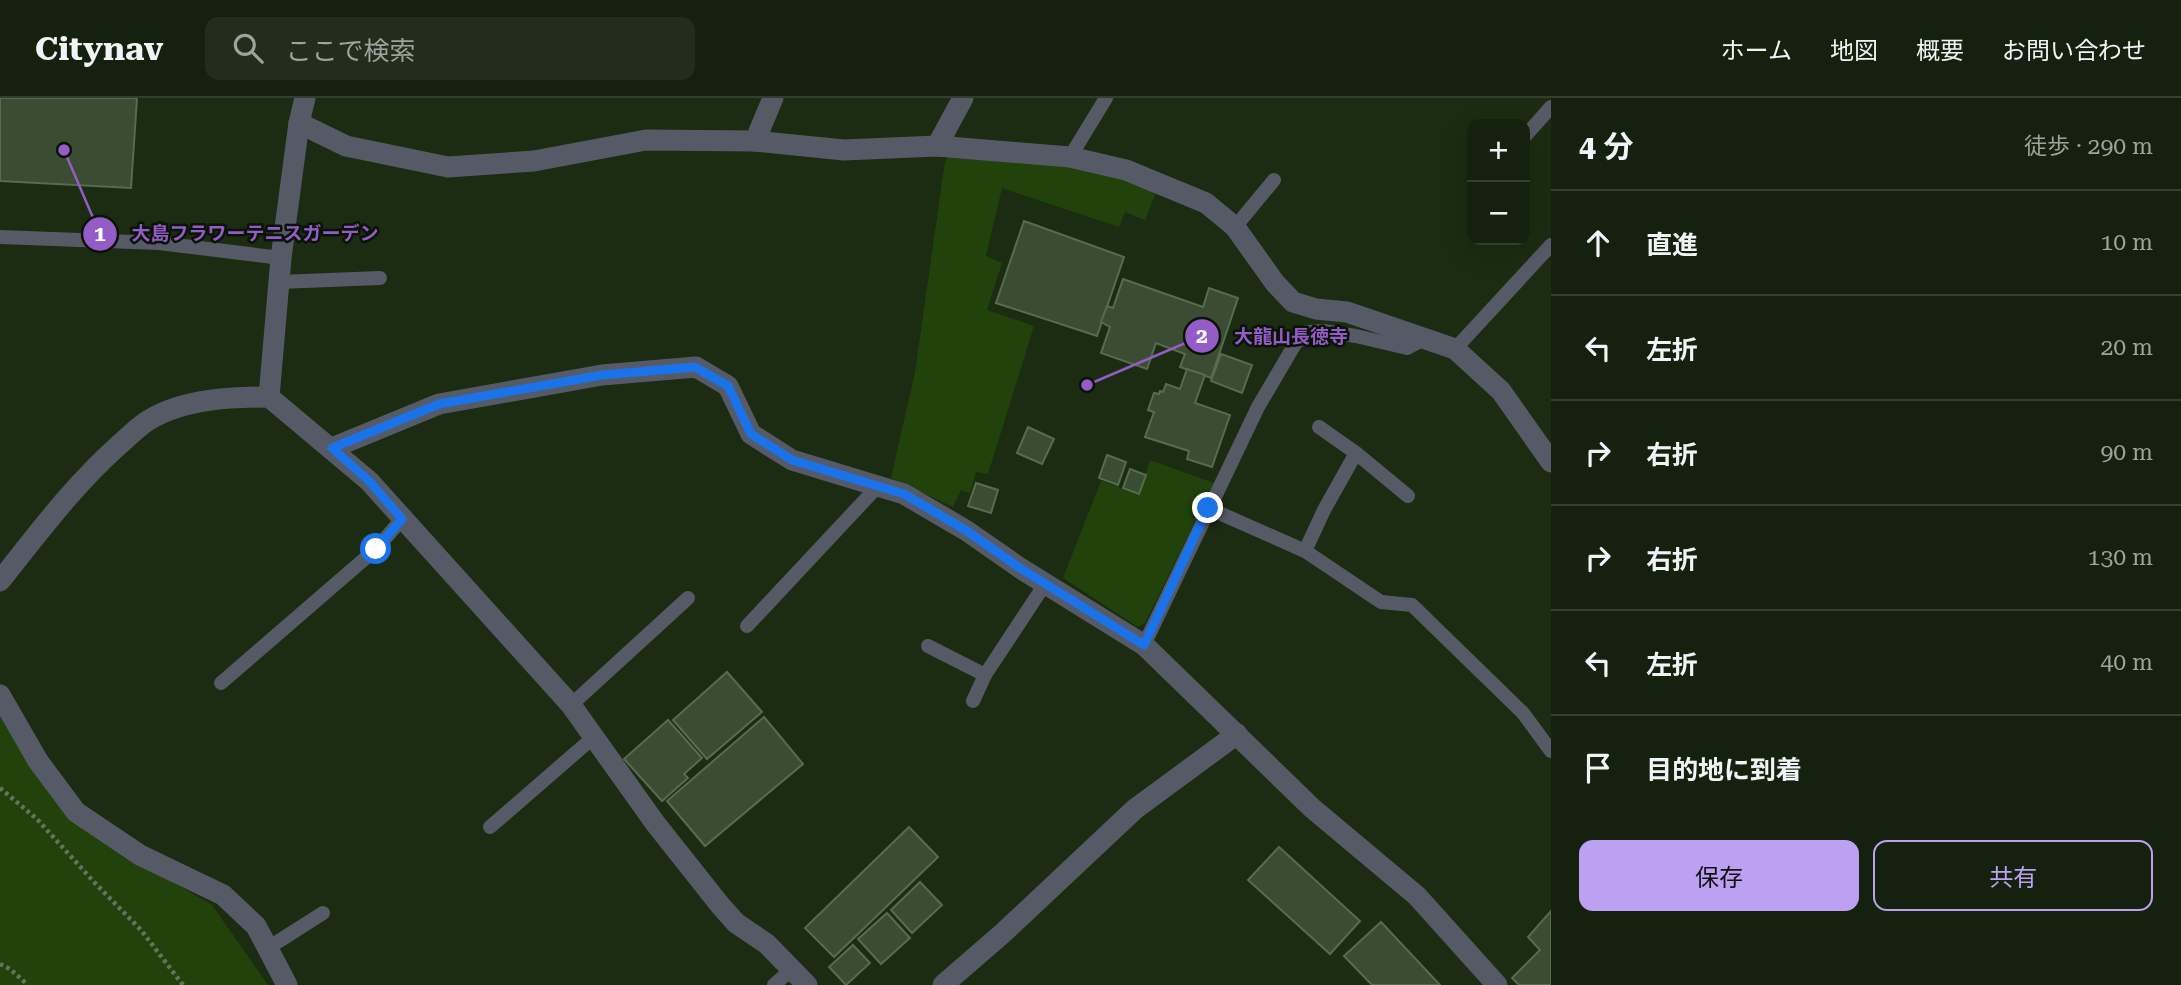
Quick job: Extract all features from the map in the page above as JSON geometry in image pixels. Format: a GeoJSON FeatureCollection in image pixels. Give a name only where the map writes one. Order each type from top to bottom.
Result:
{"type":"FeatureCollection","features":[{"type":"Feature","properties":{"kind":"street"},"geometry":{"type":"LineString","coordinates":[[269,397],[281,258],[299,123],[305,98]]}},
{"type":"Feature","properties":{"kind":"street"},"geometry":{"type":"LineString","coordinates":[[755,141],[773,98]]}},
{"type":"Feature","properties":{"kind":"street"},"geometry":{"type":"LineString","coordinates":[[937,146],[963,98]]}},
{"type":"Feature","properties":{"kind":"street"},"geometry":{"type":"LineString","coordinates":[[299,123],[346,146],[448,167],[534,161],[646,140],[755,141],[844,150],[937,146],[1070,157],[1126,170],[1206,203],[1235,228],[1275,283],[1293,302],[1315,309],[1347,312],[1455,349],[1501,391],[1551,462]]}},
{"type":"Feature","properties":{"kind":"street"},"geometry":{"type":"LineString","coordinates":[[332,448],[439,404],[602,375],[695,367],[728,386],[751,434],[792,460],[904,494],[967,531],[1144,645],[1312,808],[1418,896],[1497,985]]}},
{"type":"Feature","properties":{"kind":"street"},"geometry":{"type":"LineString","coordinates":[[0,581],[39,529],[89,472],[148,420],[177,407],[244,397],[269,397],[369,481],[571,705],[596,736],[655,823],[720,905],[736,923],[767,944],[807,985]]}},
{"type":"Feature","properties":{"kind":"street"},"geometry":{"type":"LineString","coordinates":[[0,695],[38,761],[76,813],[140,855],[223,895],[256,926],[288,985]]}},
{"type":"Feature","properties":{"kind":"street"},"geometry":{"type":"LineString","coordinates":[[943,985],[1003,933],[1135,809],[1237,734]]}},
{"type":"Feature","properties":{"kind":"lane"},"geometry":{"type":"LineString","coordinates":[[1070,157],[1106,98]]}},
{"type":"Feature","properties":{"kind":"lane"},"geometry":{"type":"LineString","coordinates":[[1530,130],[1551,107]]}},
{"type":"Feature","properties":{"kind":"lane"},"geometry":{"type":"LineString","coordinates":[[1235,228],[1274,180]]}},
{"type":"Feature","properties":{"kind":"lane"},"geometry":{"type":"LineString","coordinates":[[0,237],[159,243],[281,258]]}},
{"type":"Feature","properties":{"kind":"lane"},"geometry":{"type":"LineString","coordinates":[[1455,349],[1551,245]]}},
{"type":"Feature","properties":{"kind":"lane"},"geometry":{"type":"LineString","coordinates":[[279,282],[380,278]]}},
{"type":"Feature","properties":{"kind":"lane"},"geometry":{"type":"LineString","coordinates":[[1144,645],[1258,407],[1295,344],[1307,332],[1323,331],[1407,348],[1424,339]]}},
{"type":"Feature","properties":{"kind":"lane"},"geometry":{"type":"LineString","coordinates":[[1319,427],[1356,453],[1408,496]]}},
{"type":"Feature","properties":{"kind":"lane"},"geometry":{"type":"LineString","coordinates":[[1305,551],[1356,453]]}},
{"type":"Feature","properties":{"kind":"lane"},"geometry":{"type":"LineString","coordinates":[[747,626],[879,485]]}},
{"type":"Feature","properties":{"kind":"lane"},"geometry":{"type":"LineString","coordinates":[[1208,508],[1305,551],[1381,602],[1412,605],[1523,713],[1551,751]]}},
{"type":"Feature","properties":{"kind":"lane"},"geometry":{"type":"LineString","coordinates":[[221,683],[376,549],[402,519]]}},
{"type":"Feature","properties":{"kind":"lane"},"geometry":{"type":"LineString","coordinates":[[973,701],[985,675],[1045,583]]}},
{"type":"Feature","properties":{"kind":"lane"},"geometry":{"type":"LineString","coordinates":[[571,705],[688,598]]}},
{"type":"Feature","properties":{"kind":"lane"},"geometry":{"type":"LineString","coordinates":[[929,646],[985,675]]}},
{"type":"Feature","properties":{"kind":"lane"},"geometry":{"type":"LineString","coordinates":[[491,827],[596,736]]}},
{"type":"Feature","properties":{"kind":"lane"},"geometry":{"type":"LineString","coordinates":[[268,948],[323,913]]}},
{"type":"Feature","properties":{"kind":"lane"},"geometry":{"type":"LineString","coordinates":[[774,985],[792,969]]}},
{"type":"Feature","properties":{"kind":"path"},"geometry":{"type":"LineString","coordinates":[[0,788],[37,818],[141,930],[183,985]]}},
{"type":"Feature","properties":{"kind":"path"},"geometry":{"type":"LineString","coordinates":[[0,964],[28,985]]}},
{"type":"Feature","properties":{"kind":"green space"},"geometry":{"type":"Polygon","coordinates":[[[949,156],[1086,166],[1157,190],[1145,220],[1125,212],[1119,227],[1002,188],[986,256],[1002,263],[987,310],[1034,326],[988,474],[976,472],[970,493],[961,490],[953,507],[891,478],[915,372],[945,161],[949,156]]]}},
{"type":"Feature","properties":{"kind":"green space"},"geometry":{"type":"Polygon","coordinates":[[[1150,460],[1214,483],[1145,623],[1138,627],[1063,578],[1101,481],[1139,494],[1150,460]]]}},
{"type":"Feature","properties":{"kind":"green space"},"geometry":{"type":"Polygon","coordinates":[[[0,716],[84,830],[212,905],[268,985],[0,985],[0,716]]]}},
{"type":"Feature","properties":{"kind":"building"},"geometry":{"type":"Polygon","coordinates":[[[0,98],[137,98],[131,188],[0,181],[0,98]]]}},
{"type":"Feature","properties":{"kind":"building"},"geometry":{"type":"Polygon","coordinates":[[[1024,221],[1124,257],[1097,336],[996,303],[1024,221]]]}},
{"type":"Feature","properties":{"kind":"building"},"geometry":{"type":"Polygon","coordinates":[[[1123,279],[1203,307],[1209,288],[1238,298],[1211,378],[1180,367],[1185,354],[1156,343],[1147,369],[1101,353],[1110,327],[1101,322],[1107,306],[1113,308],[1123,279]]]}},
{"type":"Feature","properties":{"kind":"building"},"geometry":{"type":"Polygon","coordinates":[[[1221,354],[1252,365],[1242,393],[1211,381],[1221,354]]]}},
{"type":"Feature","properties":{"kind":"building"},"geometry":{"type":"Polygon","coordinates":[[[1187,369],[1205,375],[1195,403],[1230,415],[1212,467],[1187,459],[1189,451],[1145,437],[1154,412],[1148,410],[1154,393],[1163,392],[1166,384],[1180,389],[1187,369]]]}},
{"type":"Feature","properties":{"kind":"building"},"geometry":{"type":"Polygon","coordinates":[[[1028,427],[1054,439],[1042,464],[1017,453],[1028,427]]]}},
{"type":"Feature","properties":{"kind":"building"},"geometry":{"type":"Polygon","coordinates":[[[1107,455],[1126,462],[1118,485],[1099,478],[1107,455]]]}},
{"type":"Feature","properties":{"kind":"building"},"geometry":{"type":"Polygon","coordinates":[[[1130,469],[1146,475],[1139,494],[1123,488],[1130,469]]]}},
{"type":"Feature","properties":{"kind":"building"},"geometry":{"type":"Polygon","coordinates":[[[976,483],[998,490],[991,513],[968,506],[976,483]]]}},
{"type":"Feature","properties":{"kind":"building"},"geometry":{"type":"Polygon","coordinates":[[[727,672],[762,712],[707,759],[673,720],[727,672]]]}},
{"type":"Feature","properties":{"kind":"building"},"geometry":{"type":"Polygon","coordinates":[[[764,717],[803,764],[705,846],[667,801],[764,717]]]}},
{"type":"Feature","properties":{"kind":"building"},"geometry":{"type":"Polygon","coordinates":[[[668,720],[702,758],[684,774],[688,778],[662,801],[624,759],[668,720]]]}},
{"type":"Feature","properties":{"kind":"building"},"geometry":{"type":"Polygon","coordinates":[[[909,827],[938,857],[834,957],[805,928],[909,827]]]}},
{"type":"Feature","properties":{"kind":"building"},"geometry":{"type":"Polygon","coordinates":[[[1279,847],[1360,921],[1330,954],[1248,880],[1279,847]]]}},
{"type":"Feature","properties":{"kind":"building"},"geometry":{"type":"Polygon","coordinates":[[[920,882],[942,905],[912,933],[891,910],[920,882]]]}},
{"type":"Feature","properties":{"kind":"building"},"geometry":{"type":"Polygon","coordinates":[[[1551,911],[1551,985],[1519,985],[1512,978],[1540,950],[1528,937],[1551,911]]]}},
{"type":"Feature","properties":{"kind":"building"},"geometry":{"type":"Polygon","coordinates":[[[887,913],[910,938],[881,964],[858,939],[887,913]]]}},
{"type":"Feature","properties":{"kind":"building"},"geometry":{"type":"Polygon","coordinates":[[[1381,922],[1440,985],[1372,985],[1344,956],[1381,922]]]}},
{"type":"Feature","properties":{"kind":"building"},"geometry":{"type":"Polygon","coordinates":[[[853,945],[870,963],[846,985],[829,967],[853,945]]]}},
{"type":"Feature","properties":{"kind":"place","name":"大島フラワーテニスガーデン"},"geometry":{"type":"Point","coordinates":[64,150]}},
{"type":"Feature","properties":{"kind":"place","name":"大龍山長徳寺"},"geometry":{"type":"Point","coordinates":[1087,385]}},
{"type":"Feature","properties":{"kind":"route"},"geometry":{"type":"LineString","coordinates":[[376,549],[402,519],[369,481],[332,448],[439,404],[602,375],[695,367],[728,386],[751,434],[792,460],[904,494],[967,531],[1020,568],[1144,645],[1208,508]]}}]}
